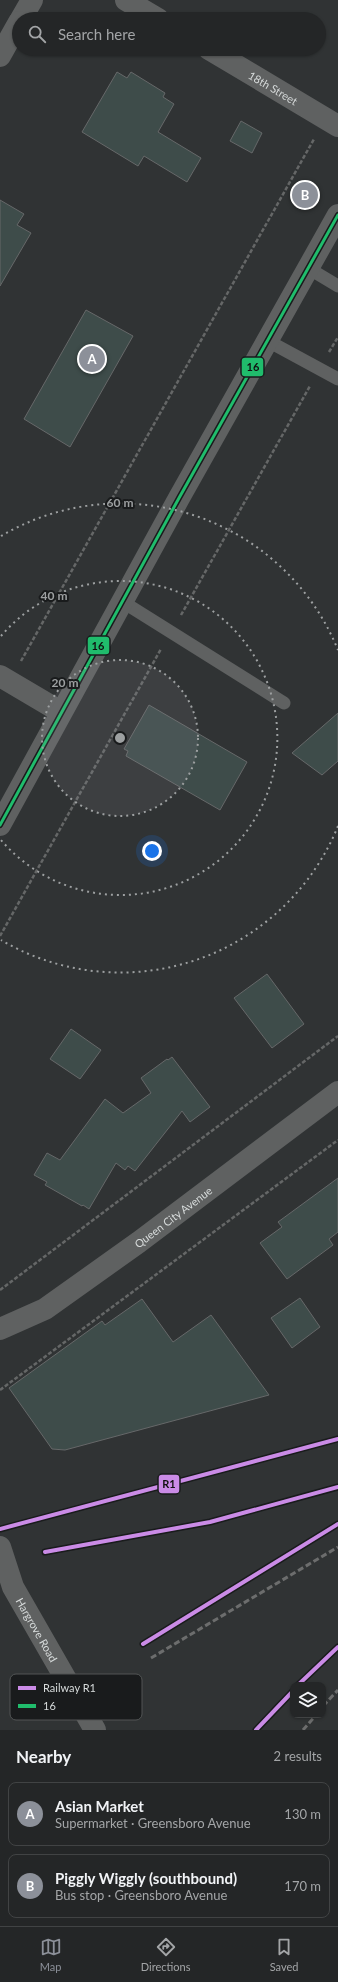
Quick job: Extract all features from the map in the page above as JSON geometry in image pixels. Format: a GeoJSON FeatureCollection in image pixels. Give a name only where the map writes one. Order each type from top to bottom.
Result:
{"type":"FeatureCollection","features":[{"type":"Feature","properties":{"kind":"main road"},"geometry":{"type":"LineString","coordinates":[[23,12],[32,0]]}},
{"type":"Feature","properties":{"kind":"main road"},"geometry":{"type":"LineString","coordinates":[[126,0],[146,12]]}},
{"type":"Feature","properties":{"kind":"main road"},"geometry":{"type":"LineString","coordinates":[[0,56],[12,27]]}},
{"type":"Feature","properties":{"kind":"main road","name":"18th Street"},"geometry":{"type":"LineString","coordinates":[[221,56],[332,122]]}},
{"type":"Feature","properties":{"kind":"main road"},"geometry":{"type":"LineString","coordinates":[[0,825],[183,491],[338,215]]}},
{"type":"Feature","properties":{"kind":"main road"},"geometry":{"type":"LineString","coordinates":[[5,678],[61,712]]}},
{"type":"Feature","properties":{"kind":"main road","name":"Queen City Avenue"},"geometry":{"type":"LineString","coordinates":[[0,1329],[51,1304],[139,1242],[338,1092]]}},
{"type":"Feature","properties":{"kind":"main road","name":"Hargrove Road"},"geometry":{"type":"LineString","coordinates":[[0,1547],[13,1587],[63,1674]]}},
{"type":"Feature","properties":{"kind":"main road","name":"Hargrove Road"},"geometry":{"type":"LineString","coordinates":[[89,1720],[95,1730]]}},
{"type":"Feature","properties":{"kind":"lane"},"geometry":{"type":"LineString","coordinates":[[308,268],[338,286]]}},
{"type":"Feature","properties":{"kind":"lane"},"geometry":{"type":"LineString","coordinates":[[268,341],[338,379]]}},
{"type":"Feature","properties":{"kind":"lane"},"geometry":{"type":"LineString","coordinates":[[123,602],[284,703]]}},
{"type":"Feature","properties":{"kind":"path"},"geometry":{"type":"LineString","coordinates":[[5,678],[332,122]]}},
{"type":"Feature","properties":{"kind":"path"},"geometry":{"type":"LineString","coordinates":[[0,1290],[338,1036]]}},
{"type":"Feature","properties":{"kind":"path"},"geometry":{"type":"LineString","coordinates":[[0,1390],[338,1140]]}},
{"type":"Feature","properties":{"kind":"building"},"geometry":{"type":"Polygon","coordinates":[[[117,72],[127,78],[131,72],[165,93],[163,97],[174,104],[158,132],[201,158],[187,182],[144,156],[138,166],[82,132],[117,72]]]}},
{"type":"Feature","properties":{"kind":"building"},"geometry":{"type":"Polygon","coordinates":[[[241,121],[262,133],[252,153],[230,141],[241,121]]]}},
{"type":"Feature","properties":{"kind":"building"},"geometry":{"type":"Polygon","coordinates":[[[0,200],[24,214],[17,225],[31,233],[0,286],[0,200]]]}},
{"type":"Feature","properties":{"kind":"building"},"geometry":{"type":"Polygon","coordinates":[[[86,310],[133,336],[70,447],[24,419],[86,310]]]}},
{"type":"Feature","properties":{"kind":"building"},"geometry":{"type":"Polygon","coordinates":[[[149,705],[247,762],[220,810],[126,756],[128,751],[124,749],[149,705]]]}},
{"type":"Feature","properties":{"kind":"building"},"geometry":{"type":"Polygon","coordinates":[[[338,713],[338,761],[322,775],[292,753],[338,713]]]}},
{"type":"Feature","properties":{"kind":"building"},"geometry":{"type":"Polygon","coordinates":[[[267,974],[304,1024],[272,1048],[234,998],[267,974]]]}},
{"type":"Feature","properties":{"kind":"building"},"geometry":{"type":"Polygon","coordinates":[[[71,1029],[101,1050],[80,1079],[50,1059],[71,1029]]]}},
{"type":"Feature","properties":{"kind":"building"},"geometry":{"type":"Polygon","coordinates":[[[172,1057],[210,1107],[190,1122],[182,1111],[135,1171],[128,1166],[125,1170],[116,1163],[89,1209],[45,1185],[47,1182],[34,1175],[47,1153],[60,1160],[105,1099],[123,1113],[151,1093],[141,1078],[172,1057]]]}},
{"type":"Feature","properties":{"kind":"building"},"geometry":{"type":"Polygon","coordinates":[[[338,1178],[338,1232],[329,1239],[333,1245],[287,1279],[260,1243],[282,1227],[278,1222],[338,1178]]]}},
{"type":"Feature","properties":{"kind":"building"},"geometry":{"type":"Polygon","coordinates":[[[300,1298],[320,1327],[292,1348],[271,1318],[300,1298]]]}},
{"type":"Feature","properties":{"kind":"building"},"geometry":{"type":"Polygon","coordinates":[[[142,1299],[173,1342],[211,1315],[269,1395],[65,1450],[52,1449],[9,1388],[102,1321],[105,1325],[142,1299]]]}},
{"type":"Feature","properties":{"kind":"railway"},"geometry":{"type":"LineString","coordinates":[[45,1552],[210,1522],[338,1487]]}},
{"type":"Feature","properties":{"kind":"railway"},"geometry":{"type":"LineString","coordinates":[[143,1644],[338,1524]]}},
{"type":"Feature","properties":{"kind":"railway"},"geometry":{"type":"LineString","coordinates":[[151,1658],[338,1547]]}},
{"type":"Feature","properties":{"kind":"railway"},"geometry":{"type":"LineString","coordinates":[[301,1682],[338,1647]]}},
{"type":"Feature","properties":{"kind":"railway"},"geometry":{"type":"LineString","coordinates":[[326,1703],[338,1690]]}},
{"type":"Feature","properties":{"kind":"railway"},"geometry":{"type":"LineString","coordinates":[[256,1730],[290,1694]]}},
{"type":"Feature","properties":{"kind":"railway"},"geometry":{"type":"LineString","coordinates":[[303,1730],[313,1718]]}},
{"type":"Feature","properties":{"kind":"rail line","name":"R1"},"geometry":{"type":"LineString","coordinates":[[0,1529],[338,1439]]}},
{"type":"Feature","properties":{"kind":"rail line","name":"R1"},"geometry":{"type":"LineString","coordinates":[[45,1552],[210,1522],[338,1487]]}},
{"type":"Feature","properties":{"kind":"rail line","name":"R1"},"geometry":{"type":"LineString","coordinates":[[143,1644],[338,1524]]}},
{"type":"Feature","properties":{"kind":"rail line","name":"R1"},"geometry":{"type":"LineString","coordinates":[[301,1682],[338,1647]]}},
{"type":"Feature","properties":{"kind":"rail line","name":"R1"},"geometry":{"type":"LineString","coordinates":[[256,1730],[290,1694]]}},
{"type":"Feature","properties":{"kind":"transit line","name":"16"},"geometry":{"type":"LineString","coordinates":[[0,825],[179,498],[338,215]]}},
{"type":"Feature","properties":{"kind":"place","name":"Piggly Wiggly (southbound)"},"geometry":{"type":"Point","coordinates":[305,195]}},
{"type":"Feature","properties":{"kind":"place","name":"Asian Market"},"geometry":{"type":"Point","coordinates":[92,359]}}]}
